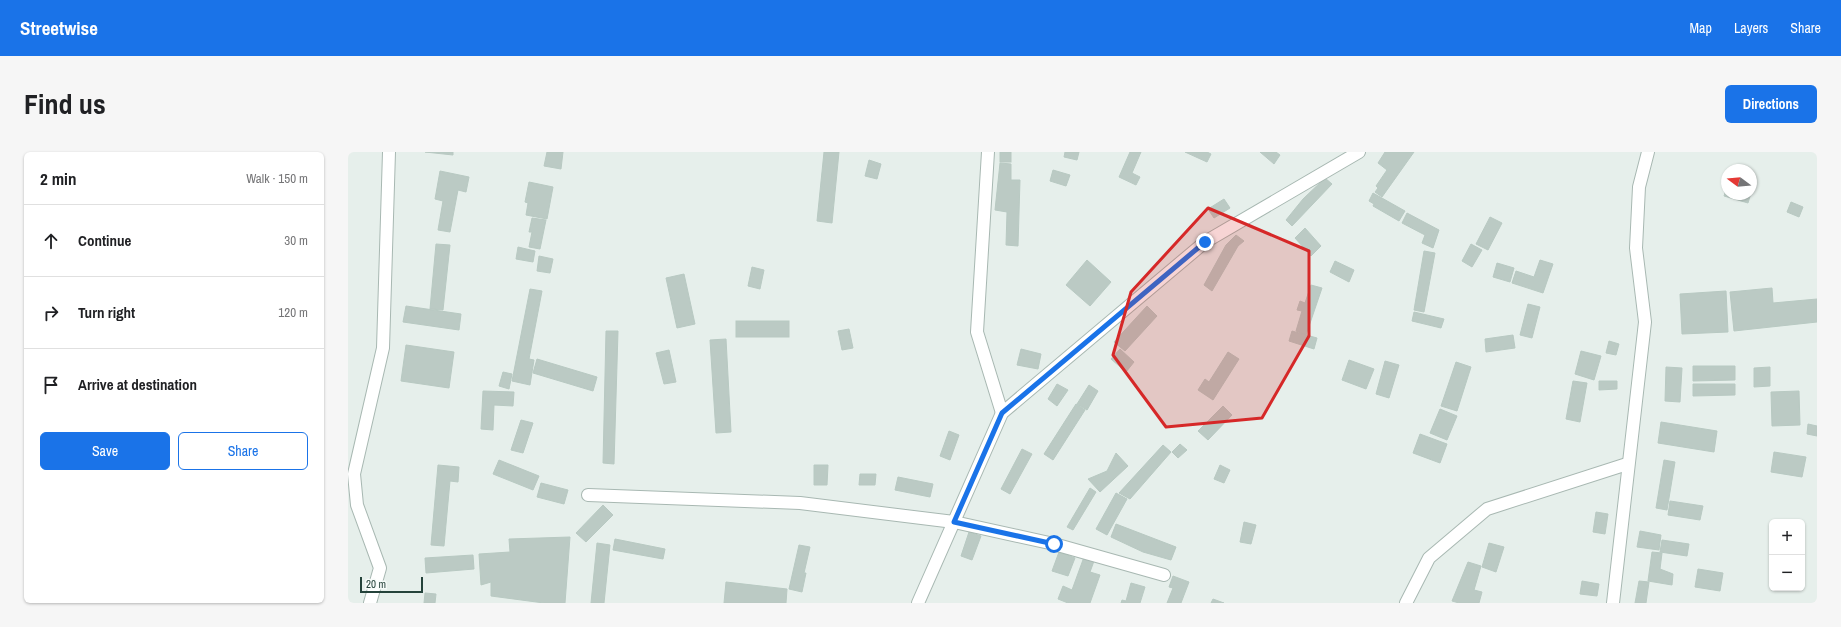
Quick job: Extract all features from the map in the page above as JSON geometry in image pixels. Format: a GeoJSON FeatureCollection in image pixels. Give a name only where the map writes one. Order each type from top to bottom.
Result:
{"type":"FeatureCollection","features":[{"type":"Feature","properties":{"kind":"street"},"geometry":{"type":"LineString","coordinates":[[370,603],[380,568],[357,505],[354,474],[383,348],[389,152]]}},
{"type":"Feature","properties":{"kind":"street"},"geometry":{"type":"LineString","coordinates":[[988,152],[978,332],[1002,413]]}},
{"type":"Feature","properties":{"kind":"street"},"geometry":{"type":"LineString","coordinates":[[918,603],[1002,413],[1205,242],[1359,152]]}},
{"type":"Feature","properties":{"kind":"street"},"geometry":{"type":"LineString","coordinates":[[1613,603],[1627,464],[1644,322],[1636,248],[1639,187],[1648,152]]}},
{"type":"Feature","properties":{"kind":"street"},"geometry":{"type":"LineString","coordinates":[[1406,603],[1429,558],[1487,509],[1627,464]]}},
{"type":"Feature","properties":{"kind":"street"},"geometry":{"type":"LineString","coordinates":[[588,496],[800,503],[954,522],[1054,544],[1164,575]]}},
{"type":"Feature","properties":{"kind":"highlighted area"},"geometry":{"type":"Polygon","coordinates":[[[1208,208],[1309,251],[1309,336],[1262,418],[1166,427],[1113,355],[1131,292],[1208,208]]]}},
{"type":"Feature","properties":{"kind":"building"},"geometry":{"type":"Polygon","coordinates":[[[425,152],[453,152],[453,155],[425,152]]]}},
{"type":"Feature","properties":{"kind":"building"},"geometry":{"type":"Polygon","coordinates":[[[547,152],[563,152],[561,169],[544,166],[547,152]]]}},
{"type":"Feature","properties":{"kind":"building"},"geometry":{"type":"Polygon","coordinates":[[[824,152],[839,152],[832,223],[817,221],[824,152]]]}},
{"type":"Feature","properties":{"kind":"building"},"geometry":{"type":"Polygon","coordinates":[[[1000,152],[1011,152],[1011,162],[1000,162],[1000,152]]]}},
{"type":"Feature","properties":{"kind":"building"},"geometry":{"type":"Polygon","coordinates":[[[1065,152],[1079,152],[1077,160],[1064,157],[1065,152]]]}},
{"type":"Feature","properties":{"kind":"building"},"geometry":{"type":"Polygon","coordinates":[[[1130,152],[1141,152],[1132,173],[1140,177],[1136,185],[1119,177],[1130,152]]]}},
{"type":"Feature","properties":{"kind":"building"},"geometry":{"type":"Polygon","coordinates":[[[1185,152],[1207,152],[1211,154],[1207,162],[1185,152]]]}},
{"type":"Feature","properties":{"kind":"building"},"geometry":{"type":"Polygon","coordinates":[[[1260,152],[1276,152],[1280,155],[1274,164],[1260,152]]]}},
{"type":"Feature","properties":{"kind":"building"},"geometry":{"type":"Polygon","coordinates":[[[1385,152],[1414,152],[1382,197],[1375,192],[1378,188],[1376,186],[1387,170],[1378,163],[1385,152]]]}},
{"type":"Feature","properties":{"kind":"building"},"geometry":{"type":"Polygon","coordinates":[[[869,160],[881,164],[877,179],[865,176],[869,160]]]}},
{"type":"Feature","properties":{"kind":"building"},"geometry":{"type":"Polygon","coordinates":[[[1000,163],[1011,164],[1011,180],[1020,180],[1018,246],[1006,245],[1007,212],[995,210],[1000,163]]]}},
{"type":"Feature","properties":{"kind":"building"},"geometry":{"type":"Polygon","coordinates":[[[1053,170],[1070,175],[1066,186],[1050,181],[1053,170]]]}},
{"type":"Feature","properties":{"kind":"building"},"geometry":{"type":"Polygon","coordinates":[[[440,171],[469,177],[466,192],[458,190],[450,232],[438,230],[443,201],[435,199],[440,171]]]}},
{"type":"Feature","properties":{"kind":"building"},"geometry":{"type":"Polygon","coordinates":[[[1325,178],[1332,184],[1292,226],[1286,220],[1303,199],[1325,178]]]}},
{"type":"Feature","properties":{"kind":"building"},"geometry":{"type":"Polygon","coordinates":[[[529,182],[553,187],[547,219],[526,215],[528,203],[525,202],[529,182]]]}},
{"type":"Feature","properties":{"kind":"building"},"geometry":{"type":"Polygon","coordinates":[[[1373,193],[1405,211],[1399,221],[1373,206],[1374,204],[1369,201],[1373,193]]]}},
{"type":"Feature","properties":{"kind":"building"},"geometry":{"type":"Polygon","coordinates":[[[1224,199],[1230,208],[1214,218],[1208,209],[1224,199]]]}},
{"type":"Feature","properties":{"kind":"building"},"geometry":{"type":"Polygon","coordinates":[[[1738,200],[1749,200],[1748,203],[1738,200]]]}},
{"type":"Feature","properties":{"kind":"building"},"geometry":{"type":"Polygon","coordinates":[[[1791,202],[1803,207],[1799,217],[1787,212],[1791,202]]]}},
{"type":"Feature","properties":{"kind":"building"},"geometry":{"type":"Polygon","coordinates":[[[1407,213],[1439,230],[1433,248],[1422,243],[1425,235],[1402,223],[1407,213]]]}},
{"type":"Feature","properties":{"kind":"building"},"geometry":{"type":"Polygon","coordinates":[[[1490,217],[1502,223],[1488,250],[1476,244],[1490,217]]]}},
{"type":"Feature","properties":{"kind":"building"},"geometry":{"type":"Polygon","coordinates":[[[532,218],[546,220],[540,249],[529,247],[532,232],[529,232],[532,218]]]}},
{"type":"Feature","properties":{"kind":"building"},"geometry":{"type":"Polygon","coordinates":[[[1305,228],[1321,246],[1311,256],[1295,238],[1305,228]]]}},
{"type":"Feature","properties":{"kind":"building"},"geometry":{"type":"Polygon","coordinates":[[[1236,235],[1244,241],[1238,246],[1212,291],[1204,285],[1226,245],[1236,235]]]}},
{"type":"Feature","properties":{"kind":"building"},"geometry":{"type":"Polygon","coordinates":[[[436,244],[450,245],[443,310],[430,309],[436,244]]]}},
{"type":"Feature","properties":{"kind":"building"},"geometry":{"type":"Polygon","coordinates":[[[1471,244],[1482,250],[1472,267],[1462,261],[1471,244]]]}},
{"type":"Feature","properties":{"kind":"building"},"geometry":{"type":"Polygon","coordinates":[[[518,247],[535,251],[533,262],[516,259],[518,247]]]}},
{"type":"Feature","properties":{"kind":"building"},"geometry":{"type":"Polygon","coordinates":[[[1424,251],[1435,253],[1424,312],[1414,310],[1424,251]]]}},
{"type":"Feature","properties":{"kind":"building"},"geometry":{"type":"Polygon","coordinates":[[[539,256],[553,259],[550,273],[537,271],[539,256]]]}},
{"type":"Feature","properties":{"kind":"building"},"geometry":{"type":"Polygon","coordinates":[[[1087,260],[1111,282],[1090,306],[1066,285],[1087,260]]]}},
{"type":"Feature","properties":{"kind":"building"},"geometry":{"type":"Polygon","coordinates":[[[1540,260],[1553,264],[1543,293],[1512,283],[1516,271],[1534,277],[1540,260]]]}},
{"type":"Feature","properties":{"kind":"building"},"geometry":{"type":"Polygon","coordinates":[[[1335,261],[1354,270],[1349,282],[1330,272],[1335,261]]]}},
{"type":"Feature","properties":{"kind":"building"},"geometry":{"type":"Polygon","coordinates":[[[1497,263],[1514,268],[1510,282],[1493,277],[1497,263]]]}},
{"type":"Feature","properties":{"kind":"building"},"geometry":{"type":"Polygon","coordinates":[[[752,267],[764,270],[760,289],[748,286],[752,267]]]}},
{"type":"Feature","properties":{"kind":"building"},"geometry":{"type":"Polygon","coordinates":[[[684,274],[695,324],[677,328],[666,278],[684,274]]]}},
{"type":"Feature","properties":{"kind":"building"},"geometry":{"type":"Polygon","coordinates":[[[1311,285],[1322,288],[1306,335],[1296,331],[1302,311],[1297,310],[1300,301],[1305,303],[1311,285]]]}},
{"type":"Feature","properties":{"kind":"building"},"geometry":{"type":"Polygon","coordinates":[[[1772,288],[1773,303],[1817,299],[1817,322],[1734,331],[1730,292],[1772,288]]]}},
{"type":"Feature","properties":{"kind":"building"},"geometry":{"type":"Polygon","coordinates":[[[530,289],[542,291],[529,359],[534,360],[530,385],[512,381],[530,289]]]}},
{"type":"Feature","properties":{"kind":"building"},"geometry":{"type":"Polygon","coordinates":[[[1726,291],[1728,332],[1682,334],[1680,294],[1726,291]]]}},
{"type":"Feature","properties":{"kind":"building"},"geometry":{"type":"Polygon","coordinates":[[[1528,304],[1540,307],[1532,338],[1520,335],[1528,304]]]}},
{"type":"Feature","properties":{"kind":"building"},"geometry":{"type":"Polygon","coordinates":[[[406,306],[461,314],[459,330],[403,322],[406,306]]]}},
{"type":"Feature","properties":{"kind":"building"},"geometry":{"type":"Polygon","coordinates":[[[1147,306],[1157,316],[1125,351],[1114,342],[1147,306]]]}},
{"type":"Feature","properties":{"kind":"building"},"geometry":{"type":"Polygon","coordinates":[[[1414,312],[1444,319],[1441,328],[1412,321],[1414,312]]]}},
{"type":"Feature","properties":{"kind":"building"},"geometry":{"type":"Polygon","coordinates":[[[736,321],[789,321],[789,337],[736,337],[736,321]]]}},
{"type":"Feature","properties":{"kind":"building"},"geometry":{"type":"Polygon","coordinates":[[[849,329],[853,348],[842,350],[838,331],[849,329]]]}},
{"type":"Feature","properties":{"kind":"building"},"geometry":{"type":"Polygon","coordinates":[[[606,331],[618,331],[614,464],[603,463],[606,331]]]}},
{"type":"Feature","properties":{"kind":"building"},"geometry":{"type":"Polygon","coordinates":[[[1292,331],[1317,338],[1314,349],[1289,341],[1292,331]]]}},
{"type":"Feature","properties":{"kind":"building"},"geometry":{"type":"Polygon","coordinates":[[[1513,335],[1515,348],[1486,352],[1485,339],[1513,335]]]}},
{"type":"Feature","properties":{"kind":"building"},"geometry":{"type":"Polygon","coordinates":[[[726,339],[731,432],[716,433],[710,340],[726,339]]]}},
{"type":"Feature","properties":{"kind":"building"},"geometry":{"type":"Polygon","coordinates":[[[1609,341],[1619,344],[1616,355],[1606,353],[1609,341]]]}},
{"type":"Feature","properties":{"kind":"building"},"geometry":{"type":"Polygon","coordinates":[[[406,345],[454,352],[449,388],[401,381],[406,345]]]}},
{"type":"Feature","properties":{"kind":"building"},"geometry":{"type":"Polygon","coordinates":[[[1021,349],[1041,354],[1038,369],[1017,365],[1021,349]]]}},
{"type":"Feature","properties":{"kind":"building"},"geometry":{"type":"Polygon","coordinates":[[[1120,349],[1134,362],[1126,372],[1111,359],[1120,349]]]}},
{"type":"Feature","properties":{"kind":"building"},"geometry":{"type":"Polygon","coordinates":[[[669,350],[676,382],[664,384],[656,353],[669,350]]]}},
{"type":"Feature","properties":{"kind":"building"},"geometry":{"type":"Polygon","coordinates":[[[1581,351],[1601,356],[1594,380],[1575,374],[1581,351]]]}},
{"type":"Feature","properties":{"kind":"building"},"geometry":{"type":"Polygon","coordinates":[[[1228,352],[1239,359],[1213,400],[1198,390],[1205,379],[1209,382],[1228,352]]]}},
{"type":"Feature","properties":{"kind":"building"},"geometry":{"type":"Polygon","coordinates":[[[537,359],[597,377],[593,391],[533,373],[537,359]]]}},
{"type":"Feature","properties":{"kind":"building"},"geometry":{"type":"Polygon","coordinates":[[[1349,360],[1374,369],[1366,389],[1342,380],[1349,360]]]}},
{"type":"Feature","properties":{"kind":"building"},"geometry":{"type":"Polygon","coordinates":[[[1385,361],[1399,365],[1389,398],[1376,394],[1385,361]]]}},
{"type":"Feature","properties":{"kind":"building"},"geometry":{"type":"Polygon","coordinates":[[[1456,362],[1471,367],[1457,411],[1441,406],[1456,362]]]}},
{"type":"Feature","properties":{"kind":"building"},"geometry":{"type":"Polygon","coordinates":[[[1693,366],[1735,366],[1735,380],[1693,381],[1693,366]]]}},
{"type":"Feature","properties":{"kind":"building"},"geometry":{"type":"Polygon","coordinates":[[[1666,367],[1682,368],[1680,402],[1665,401],[1666,367]]]}},
{"type":"Feature","properties":{"kind":"building"},"geometry":{"type":"Polygon","coordinates":[[[1770,367],[1770,386],[1754,387],[1754,368],[1770,367]]]}},
{"type":"Feature","properties":{"kind":"building"},"geometry":{"type":"Polygon","coordinates":[[[503,372],[512,374],[509,389],[499,386],[503,372]]]}},
{"type":"Feature","properties":{"kind":"building"},"geometry":{"type":"Polygon","coordinates":[[[1573,381],[1587,383],[1580,422],[1566,419],[1573,381]]]}},
{"type":"Feature","properties":{"kind":"building"},"geometry":{"type":"Polygon","coordinates":[[[1599,381],[1617,381],[1617,389],[1599,390],[1599,381]]]}},
{"type":"Feature","properties":{"kind":"building"},"geometry":{"type":"Polygon","coordinates":[[[1057,384],[1068,390],[1057,406],[1048,399],[1057,384]]]}},
{"type":"Feature","properties":{"kind":"building"},"geometry":{"type":"Polygon","coordinates":[[[1693,384],[1735,384],[1735,395],[1693,396],[1693,384]]]}},
{"type":"Feature","properties":{"kind":"building"},"geometry":{"type":"Polygon","coordinates":[[[1089,385],[1098,391],[1087,410],[1077,404],[1089,385]]]}},
{"type":"Feature","properties":{"kind":"building"},"geometry":{"type":"Polygon","coordinates":[[[483,391],[514,392],[513,406],[494,405],[493,430],[481,429],[483,391]]]}},
{"type":"Feature","properties":{"kind":"building"},"geometry":{"type":"Polygon","coordinates":[[[1799,391],[1800,425],[1772,426],[1771,392],[1799,391]]]}},
{"type":"Feature","properties":{"kind":"building"},"geometry":{"type":"Polygon","coordinates":[[[1076,404],[1085,410],[1053,460],[1044,454],[1076,404]]]}},
{"type":"Feature","properties":{"kind":"building"},"geometry":{"type":"Polygon","coordinates":[[[1223,406],[1232,415],[1208,440],[1198,431],[1223,406]]]}},
{"type":"Feature","properties":{"kind":"building"},"geometry":{"type":"Polygon","coordinates":[[[1440,409],[1457,416],[1447,440],[1430,433],[1440,409]]]}},
{"type":"Feature","properties":{"kind":"building"},"geometry":{"type":"Polygon","coordinates":[[[521,420],[533,423],[523,453],[511,450],[521,420]]]}},
{"type":"Feature","properties":{"kind":"building"},"geometry":{"type":"Polygon","coordinates":[[[1661,422],[1717,431],[1714,452],[1658,443],[1661,422]]]}},
{"type":"Feature","properties":{"kind":"building"},"geometry":{"type":"Polygon","coordinates":[[[1808,424],[1817,426],[1817,436],[1807,434],[1808,424]]]}},
{"type":"Feature","properties":{"kind":"building"},"geometry":{"type":"Polygon","coordinates":[[[949,431],[959,435],[950,460],[940,456],[949,431]]]}},
{"type":"Feature","properties":{"kind":"building"},"geometry":{"type":"Polygon","coordinates":[[[1420,434],[1447,444],[1440,463],[1413,453],[1420,434]]]}},
{"type":"Feature","properties":{"kind":"building"},"geometry":{"type":"Polygon","coordinates":[[[1180,444],[1187,450],[1178,458],[1172,452],[1180,444]]]}},
{"type":"Feature","properties":{"kind":"building"},"geometry":{"type":"Polygon","coordinates":[[[1163,445],[1171,452],[1130,499],[1119,493],[1163,445]]]}},
{"type":"Feature","properties":{"kind":"building"},"geometry":{"type":"Polygon","coordinates":[[[1022,449],[1032,454],[1010,494],[1001,489],[1022,449]]]}},
{"type":"Feature","properties":{"kind":"building"},"geometry":{"type":"Polygon","coordinates":[[[1774,452],[1806,457],[1802,477],[1771,472],[1774,452]]]}},
{"type":"Feature","properties":{"kind":"building"},"geometry":{"type":"Polygon","coordinates":[[[1116,453],[1128,466],[1100,492],[1088,479],[1107,471],[1116,453]]]}},
{"type":"Feature","properties":{"kind":"building"},"geometry":{"type":"Polygon","coordinates":[[[499,460],[539,476],[533,490],[493,474],[499,460]]]}},
{"type":"Feature","properties":{"kind":"building"},"geometry":{"type":"Polygon","coordinates":[[[1664,460],[1675,462],[1667,510],[1656,508],[1664,460]]]}},
{"type":"Feature","properties":{"kind":"building"},"geometry":{"type":"Polygon","coordinates":[[[438,465],[459,467],[458,482],[450,481],[444,546],[431,545],[438,465]]]}},
{"type":"Feature","properties":{"kind":"building"},"geometry":{"type":"Polygon","coordinates":[[[814,465],[828,465],[827,485],[814,485],[814,465]]]}},
{"type":"Feature","properties":{"kind":"building"},"geometry":{"type":"Polygon","coordinates":[[[1220,465],[1230,470],[1224,483],[1214,479],[1220,465]]]}},
{"type":"Feature","properties":{"kind":"building"},"geometry":{"type":"Polygon","coordinates":[[[860,474],[876,474],[875,485],[859,485],[860,474]]]}},
{"type":"Feature","properties":{"kind":"building"},"geometry":{"type":"Polygon","coordinates":[[[898,477],[933,484],[930,497],[895,490],[898,477]]]}},
{"type":"Feature","properties":{"kind":"building"},"geometry":{"type":"Polygon","coordinates":[[[541,483],[568,490],[564,504],[537,497],[541,483]]]}},
{"type":"Feature","properties":{"kind":"building"},"geometry":{"type":"Polygon","coordinates":[[[1090,488],[1096,492],[1073,530],[1067,527],[1090,488]]]}},
{"type":"Feature","properties":{"kind":"building"},"geometry":{"type":"Polygon","coordinates":[[[1116,493],[1127,499],[1107,535],[1096,529],[1116,493]]]}},
{"type":"Feature","properties":{"kind":"building"},"geometry":{"type":"Polygon","coordinates":[[[1670,501],[1703,506],[1700,520],[1668,515],[1670,501]]]}},
{"type":"Feature","properties":{"kind":"building"},"geometry":{"type":"Polygon","coordinates":[[[603,505],[613,515],[586,542],[576,533],[603,505]]]}},
{"type":"Feature","properties":{"kind":"building"},"geometry":{"type":"Polygon","coordinates":[[[1596,512],[1608,514],[1605,534],[1593,532],[1596,512]]]}},
{"type":"Feature","properties":{"kind":"building"},"geometry":{"type":"Polygon","coordinates":[[[1244,522],[1256,525],[1251,544],[1240,542],[1244,522]]]}},
{"type":"Feature","properties":{"kind":"building"},"geometry":{"type":"Polygon","coordinates":[[[1116,524],[1176,547],[1171,560],[1143,552],[1111,537],[1116,524]]]}},
{"type":"Feature","properties":{"kind":"building"},"geometry":{"type":"Polygon","coordinates":[[[1640,531],[1661,535],[1659,550],[1637,547],[1640,531]]]}},
{"type":"Feature","properties":{"kind":"building"},"geometry":{"type":"Polygon","coordinates":[[[969,532],[981,536],[972,560],[961,556],[969,532]]]}},
{"type":"Feature","properties":{"kind":"building"},"geometry":{"type":"Polygon","coordinates":[[[570,537],[565,603],[544,603],[491,596],[491,582],[481,585],[479,554],[510,552],[509,539],[570,537]]]}},
{"type":"Feature","properties":{"kind":"building"},"geometry":{"type":"Polygon","coordinates":[[[615,539],[665,549],[663,559],[613,550],[615,539]]]}},
{"type":"Feature","properties":{"kind":"building"},"geometry":{"type":"Polygon","coordinates":[[[1662,540],[1689,544],[1687,556],[1660,552],[1662,540]]]}},
{"type":"Feature","properties":{"kind":"building"},"geometry":{"type":"Polygon","coordinates":[[[597,543],[610,545],[604,603],[591,603],[597,543]]]}},
{"type":"Feature","properties":{"kind":"building"},"geometry":{"type":"Polygon","coordinates":[[[1489,543],[1504,547],[1496,572],[1482,567],[1489,543]]]}},
{"type":"Feature","properties":{"kind":"building"},"geometry":{"type":"Polygon","coordinates":[[[799,545],[810,547],[804,573],[806,573],[802,592],[789,589],[799,545]]]}},
{"type":"Feature","properties":{"kind":"building"},"geometry":{"type":"Polygon","coordinates":[[[1059,552],[1075,558],[1068,576],[1052,571],[1059,552]]]}},
{"type":"Feature","properties":{"kind":"building"},"geometry":{"type":"Polygon","coordinates":[[[1652,552],[1662,553],[1660,569],[1673,574],[1672,585],[1648,581],[1652,552]]]}},
{"type":"Feature","properties":{"kind":"building"},"geometry":{"type":"Polygon","coordinates":[[[473,555],[474,569],[426,573],[425,558],[473,555]]]}},
{"type":"Feature","properties":{"kind":"building"},"geometry":{"type":"Polygon","coordinates":[[[1084,557],[1094,561],[1090,572],[1100,575],[1090,603],[1068,603],[1058,599],[1063,586],[1072,590],[1084,557]]]}},
{"type":"Feature","properties":{"kind":"building"},"geometry":{"type":"Polygon","coordinates":[[[1468,562],[1481,566],[1474,590],[1482,592],[1479,603],[1459,603],[1452,601],[1468,562]]]}},
{"type":"Feature","properties":{"kind":"building"},"geometry":{"type":"Polygon","coordinates":[[[1698,569],[1723,573],[1720,591],[1695,587],[1698,569]]]}},
{"type":"Feature","properties":{"kind":"building"},"geometry":{"type":"Polygon","coordinates":[[[1173,576],[1189,582],[1181,603],[1167,603],[1173,588],[1169,587],[1173,576]]]}},
{"type":"Feature","properties":{"kind":"building"},"geometry":{"type":"Polygon","coordinates":[[[1582,581],[1599,584],[1597,596],[1580,594],[1582,581]]]}},
{"type":"Feature","properties":{"kind":"building"},"geometry":{"type":"Polygon","coordinates":[[[1639,581],[1649,582],[1646,603],[1635,603],[1639,581]]]}},
{"type":"Feature","properties":{"kind":"building"},"geometry":{"type":"Polygon","coordinates":[[[726,582],[787,589],[786,603],[724,603],[726,582]]]}},
{"type":"Feature","properties":{"kind":"building"},"geometry":{"type":"Polygon","coordinates":[[[1131,583],[1145,587],[1140,603],[1121,603],[1122,600],[1126,601],[1131,583]]]}},
{"type":"Feature","properties":{"kind":"building"},"geometry":{"type":"Polygon","coordinates":[[[425,593],[436,594],[435,603],[424,603],[425,593]]]}},
{"type":"Feature","properties":{"kind":"building"},"geometry":{"type":"Polygon","coordinates":[[[1213,599],[1224,603],[1211,603],[1213,599]]]}},
{"type":"Feature","properties":{"kind":"route"},"geometry":{"type":"LineString","coordinates":[[1054,544],[954,522],[1002,413],[1071,353],[1205,242]]}}]}
